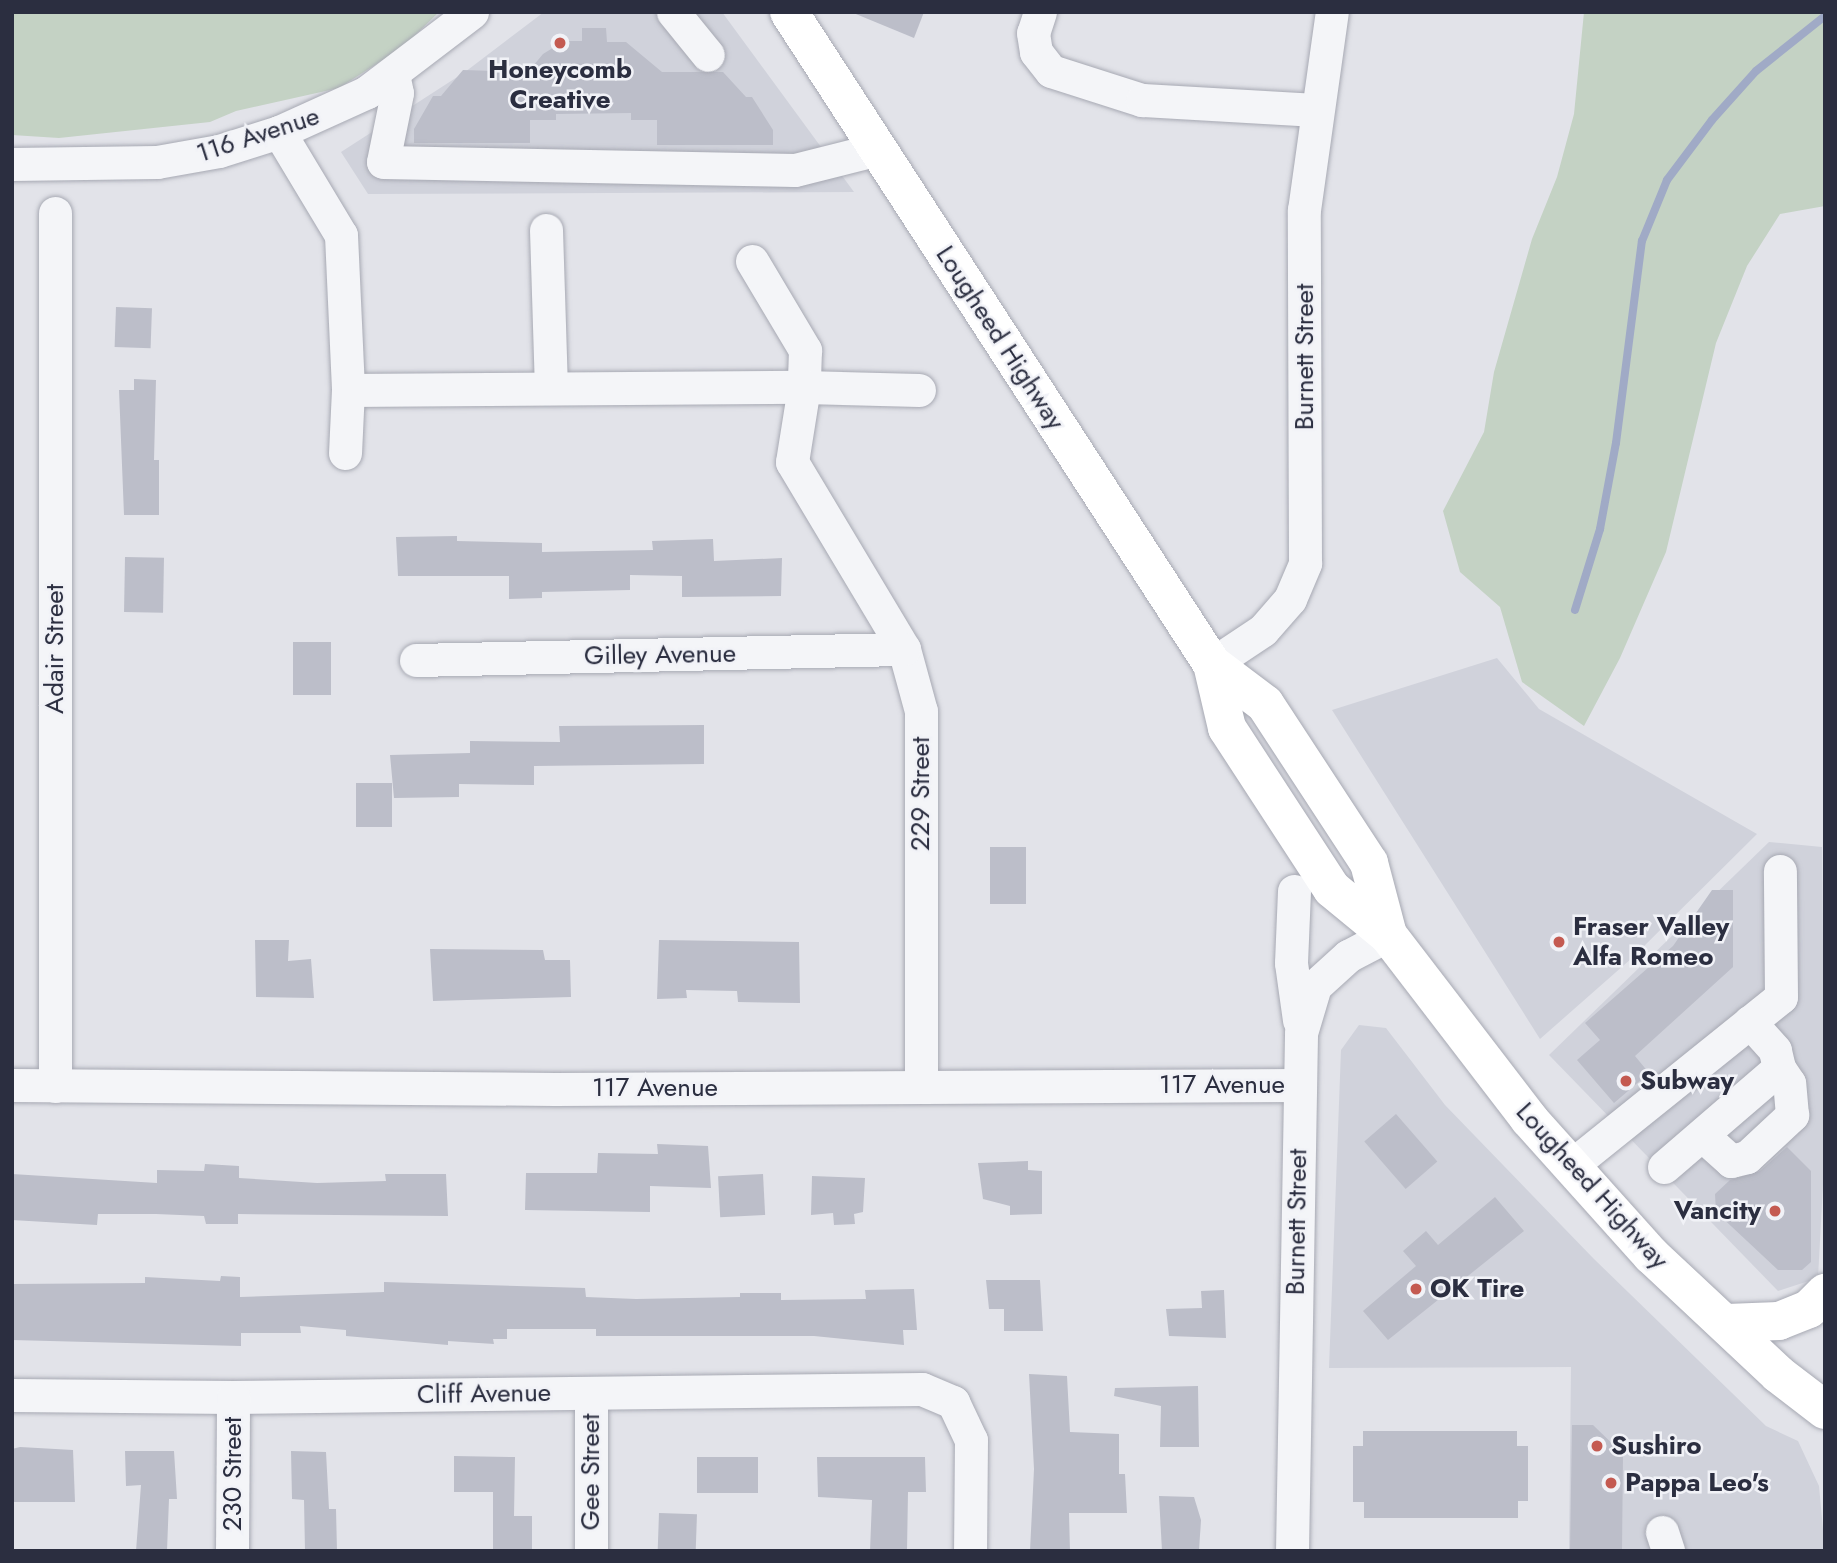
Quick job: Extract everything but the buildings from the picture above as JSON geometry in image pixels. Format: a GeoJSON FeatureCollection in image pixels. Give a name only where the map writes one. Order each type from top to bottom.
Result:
{"type":"FeatureCollection","features":[{"type":"Feature","properties":{"kind":"main road","name":"Lougheed Highway"},"geometry":{"type":"LineString","coordinates":[[789,12],[1212,664],[1227,727],[1332,889],[1388,935],[1529,1119],[1651,1255],[1727,1323],[1778,1374],[1825,1410]]}},
{"type":"Feature","properties":{"kind":"main road"},"geometry":{"type":"LineString","coordinates":[[1727,1323],[1779,1321],[1809,1309],[1825,1293]]}},
{"type":"Feature","properties":{"kind":"street","name":"116 Avenue"},"geometry":{"type":"LineString","coordinates":[[12,164],[157,162],[219,151],[279,132],[342,106],[393,74],[472,12]]}},
{"type":"Feature","properties":{"kind":"street"},"geometry":{"type":"LineString","coordinates":[[673,12],[708,55]]}},
{"type":"Feature","properties":{"kind":"street"},"geometry":{"type":"LineString","coordinates":[[1040,12],[1033,33],[1036,52],[1051,71],[1142,100],[1317,110]]}},
{"type":"Feature","properties":{"kind":"street","name":"Burnett Street"},"geometry":{"type":"LineString","coordinates":[[1212,664],[1263,630],[1290,599],[1305,563],[1304,210],[1332,12]]}},
{"type":"Feature","properties":{"kind":"street"},"geometry":{"type":"LineString","coordinates":[[393,74],[397,93],[383,162],[795,170],[878,149]]}},
{"type":"Feature","properties":{"kind":"street"},"geometry":{"type":"LineString","coordinates":[[279,132],[341,234],[348,390],[345,453]]}},
{"type":"Feature","properties":{"kind":"street","name":"Adair Street"},"geometry":{"type":"LineString","coordinates":[[55,213],[55,1086]]}},
{"type":"Feature","properties":{"kind":"street"},"geometry":{"type":"LineString","coordinates":[[546,230],[551,388]]}},
{"type":"Feature","properties":{"kind":"street","name":"229 Street"},"geometry":{"type":"LineString","coordinates":[[752,261],[805,350],[804,387],[792,462],[832,524],[904,649],[921,711],[920,1086]]}},
{"type":"Feature","properties":{"kind":"street"},"geometry":{"type":"LineString","coordinates":[[348,390],[804,387],[919,390]]}},
{"type":"Feature","properties":{"kind":"street","name":"Gilley Avenue"},"geometry":{"type":"LineString","coordinates":[[416,660],[904,649]]}},
{"type":"Feature","properties":{"kind":"street"},"geometry":{"type":"LineString","coordinates":[[1572,1165],[1781,997],[1780,871]]}},
{"type":"Feature","properties":{"kind":"street"},"geometry":{"type":"LineString","coordinates":[[1294,891],[1291,963],[1301,1033]]}},
{"type":"Feature","properties":{"kind":"street","name":"Burnett Street"},"geometry":{"type":"LineString","coordinates":[[1293,1551],[1298,1085],[1301,1033],[1315,985],[1348,956],[1388,935]]}},
{"type":"Feature","properties":{"kind":"street"},"geometry":{"type":"LineString","coordinates":[[1702,1135],[1731,1161],[1747,1157],[1792,1115],[1789,1083],[1779,1068],[1775,1049],[1750,1022]]}},
{"type":"Feature","properties":{"kind":"street"},"geometry":{"type":"LineString","coordinates":[[1664,1167],[1779,1068]]}},
{"type":"Feature","properties":{"kind":"street","name":"117 Avenue"},"geometry":{"type":"LineString","coordinates":[[12,1085],[1298,1085]]}},
{"type":"Feature","properties":{"kind":"street","name":"Cliff Avenue"},"geometry":{"type":"LineString","coordinates":[[12,1395],[233,1397],[922,1389],[953,1402],[971,1440],[970,1551]]}},
{"type":"Feature","properties":{"kind":"street","name":"Gee Street"},"geometry":{"type":"LineString","coordinates":[[591,1393],[591,1551]]}},
{"type":"Feature","properties":{"kind":"street","name":"230 Street"},"geometry":{"type":"LineString","coordinates":[[232,1551],[233,1397]]}},
{"type":"Feature","properties":{"kind":"shaded area"},"geometry":{"type":"Polygon","coordinates":[[[544,12],[722,12],[854,192],[368,194],[341,152],[465,72],[544,12]]]}},
{"type":"Feature","properties":{"kind":"shaded area"},"geometry":{"type":"Polygon","coordinates":[[[1497,658],[1539,709],[1757,834],[1632,958],[1540,1039],[1332,710],[1497,658]]]}},
{"type":"Feature","properties":{"kind":"shaded area"},"geometry":{"type":"Polygon","coordinates":[[[1769,842],[1822,847],[1825,1148],[1818,1278],[1778,1291],[1549,1055],[1769,842]]]}},
{"type":"Feature","properties":{"kind":"shaded area"},"geometry":{"type":"Polygon","coordinates":[[[1359,1025],[1386,1028],[1445,1105],[1594,1259],[1766,1426],[1798,1441],[1819,1486],[1825,1551],[1569,1551],[1571,1367],[1329,1368],[1341,1050],[1359,1025]]]}},
{"type":"Feature","properties":{"kind":"green space"},"geometry":{"type":"Polygon","coordinates":[[[12,12],[439,12],[403,47],[339,88],[236,111],[210,122],[59,138],[12,135],[12,12]]]}},
{"type":"Feature","properties":{"kind":"green space"},"geometry":{"type":"Polygon","coordinates":[[[1584,12],[1825,12],[1825,206],[1780,214],[1747,266],[1716,343],[1666,552],[1620,658],[1584,726],[1522,682],[1500,607],[1460,572],[1443,511],[1484,432],[1494,372],[1532,239],[1557,177],[1574,114],[1584,12]]]}},
{"type":"Feature","properties":{"kind":"waterway"},"geometry":{"type":"LineString","coordinates":[[1575,610],[1600,529],[1616,443],[1642,241],[1667,180],[1712,120],[1756,71],[1825,16]]}},
{"type":"Feature","properties":{"kind":"place","name":"Honeycomb Creative"},"geometry":{"type":"Point","coordinates":[560,43]}},
{"type":"Feature","properties":{"kind":"place","name":"Fraser Valley Alfa Romeo"},"geometry":{"type":"Point","coordinates":[1559,942]}},
{"type":"Feature","properties":{"kind":"place","name":"Subway"},"geometry":{"type":"Point","coordinates":[1626,1081]}},
{"type":"Feature","properties":{"kind":"place","name":"Vancity"},"geometry":{"type":"Point","coordinates":[1775,1211]}},
{"type":"Feature","properties":{"kind":"place","name":"OK Tire"},"geometry":{"type":"Point","coordinates":[1416,1289]}},
{"type":"Feature","properties":{"kind":"place","name":"Sushiro"},"geometry":{"type":"Point","coordinates":[1597,1446]}},
{"type":"Feature","properties":{"kind":"place","name":"Pappa Leo's"},"geometry":{"type":"Point","coordinates":[1611,1483]}}]}
